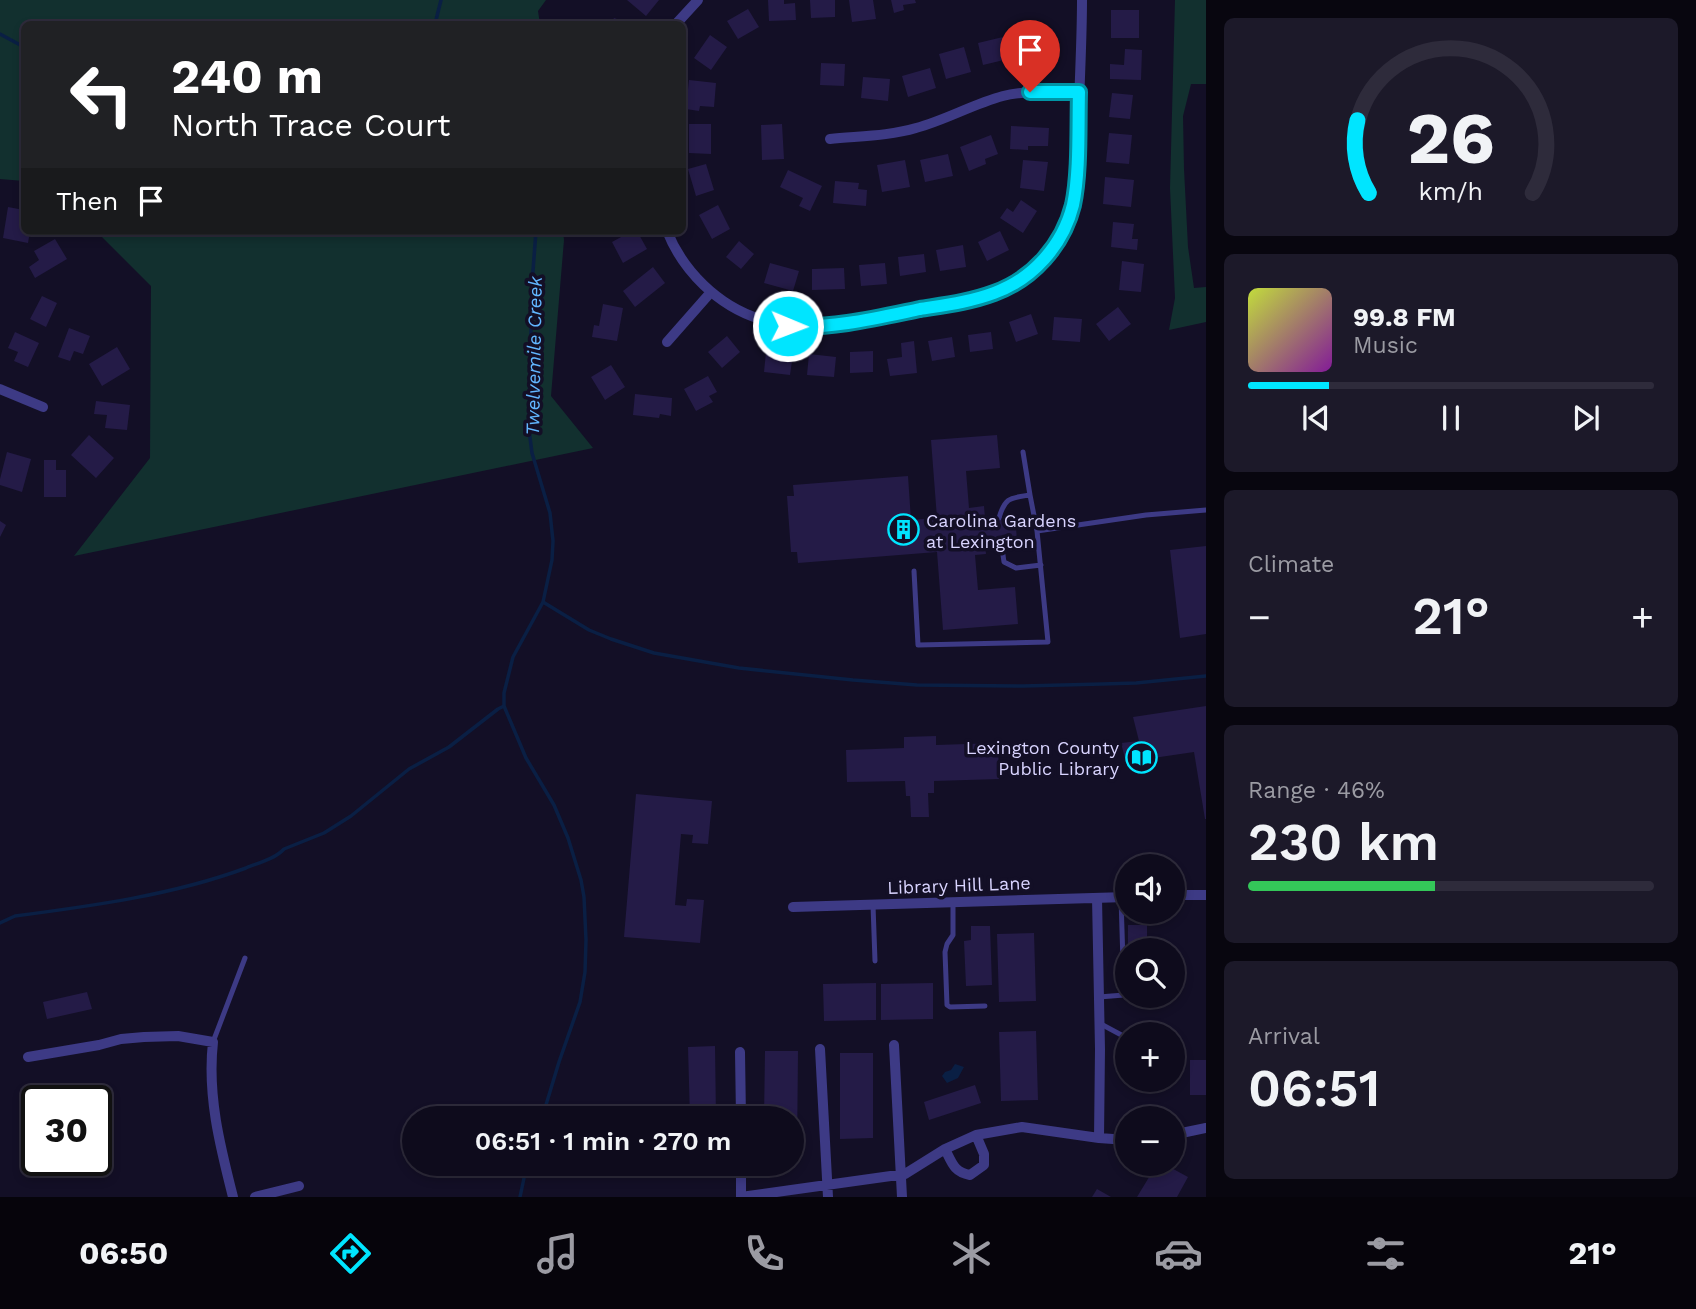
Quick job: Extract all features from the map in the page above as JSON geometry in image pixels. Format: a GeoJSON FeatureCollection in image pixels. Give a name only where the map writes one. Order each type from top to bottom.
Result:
{"type":"FeatureCollection","features":[{"type":"Feature","properties":{"kind":"street"},"geometry":{"type":"LineString","coordinates":[[679,21],[698,0]]}},
{"type":"Feature","properties":{"kind":"street"},"geometry":{"type":"LineString","coordinates":[[669,235],[677,253],[711,292],[731,306],[758,319],[788,326],[811,327],[880,317],[981,297],[1009,287],[1033,271],[1049,254],[1067,222],[1075,193],[1082,0]]}},
{"type":"Feature","properties":{"kind":"street"},"geometry":{"type":"LineString","coordinates":[[830,139],[913,129],[1015,94],[1079,92]]}},
{"type":"Feature","properties":{"kind":"street"},"geometry":{"type":"LineString","coordinates":[[667,342],[711,292]]}},
{"type":"Feature","properties":{"kind":"street"},"geometry":{"type":"LineString","coordinates":[[0,389],[43,407]]}},
{"type":"Feature","properties":{"kind":"street"},"geometry":{"type":"LineString","coordinates":[[1185,895],[1206,895]]}},
{"type":"Feature","properties":{"kind":"street","name":"Library Hill Lane"},"geometry":{"type":"LineString","coordinates":[[793,907],[1115,897]]}},
{"type":"Feature","properties":{"kind":"street"},"geometry":{"type":"LineString","coordinates":[[1097,898],[1099,1138]]}},
{"type":"Feature","properties":{"kind":"street"},"geometry":{"type":"LineString","coordinates":[[28,1057],[144,1037],[178,1036],[213,1042],[212,1100],[233,1197]]}},
{"type":"Feature","properties":{"kind":"street"},"geometry":{"type":"LineString","coordinates":[[894,1045],[902,1197]]}},
{"type":"Feature","properties":{"kind":"street"},"geometry":{"type":"LineString","coordinates":[[820,1049],[827,1191]]}},
{"type":"Feature","properties":{"kind":"street"},"geometry":{"type":"LineString","coordinates":[[740,1052],[741,1106]]}},
{"type":"Feature","properties":{"kind":"street"},"geometry":{"type":"LineString","coordinates":[[741,1176],[741,1197],[827,1191],[905,1174],[945,1149],[976,1135],[1021,1127],[1115,1139]]}},
{"type":"Feature","properties":{"kind":"street"},"geometry":{"type":"LineString","coordinates":[[1185,1132],[1206,1128]]}},
{"type":"Feature","properties":{"kind":"street"},"geometry":{"type":"LineString","coordinates":[[945,1149],[952,1165],[961,1173],[970,1175],[977,1172],[984,1165],[984,1154],[976,1135]]}},
{"type":"Feature","properties":{"kind":"street"},"geometry":{"type":"LineString","coordinates":[[255,1197],[299,1186]]}},
{"type":"Feature","properties":{"kind":"lane"},"geometry":{"type":"LineString","coordinates":[[914,571],[918,645],[1048,642],[1037,531],[1023,452]]}},
{"type":"Feature","properties":{"kind":"lane"},"geometry":{"type":"LineString","coordinates":[[999,517],[1003,505],[1011,498],[1030,495]]}},
{"type":"Feature","properties":{"kind":"lane"},"geometry":{"type":"LineString","coordinates":[[1037,531],[1146,515],[1206,510]]}},
{"type":"Feature","properties":{"kind":"lane"},"geometry":{"type":"LineString","coordinates":[[1001,541],[1004,562],[1016,568],[1041,565]]}},
{"type":"Feature","properties":{"kind":"lane"},"geometry":{"type":"LineString","coordinates":[[953,902],[953,935],[945,952],[947,1005],[985,1006]]}},
{"type":"Feature","properties":{"kind":"lane"},"geometry":{"type":"LineString","coordinates":[[873,905],[875,961]]}},
{"type":"Feature","properties":{"kind":"lane"},"geometry":{"type":"LineString","coordinates":[[1099,998],[1124,995],[1124,924]]}},
{"type":"Feature","properties":{"kind":"lane"},"geometry":{"type":"LineString","coordinates":[[213,1042],[245,958]]}},
{"type":"Feature","properties":{"kind":"lane"},"geometry":{"type":"LineString","coordinates":[[1099,1023],[1115,1032]]}},
{"type":"Feature","properties":{"kind":"green space"},"geometry":{"type":"Polygon","coordinates":[[[0,0],[546,0],[538,11],[540,21],[21,21],[21,181],[0,179],[0,0]]]}},
{"type":"Feature","properties":{"kind":"green space"},"geometry":{"type":"Polygon","coordinates":[[[1175,0],[1206,0],[1206,84],[1191,84],[1183,116],[1188,247],[1194,288],[1206,287],[1206,322],[1169,330],[1175,298],[1170,188],[1175,0]]]}},
{"type":"Feature","properties":{"kind":"green space"},"geometry":{"type":"Polygon","coordinates":[[[100,235],[563,235],[551,396],[593,448],[74,556],[150,458],[151,286],[100,235]]]}},
{"type":"Feature","properties":{"kind":"water"},"geometry":{"type":"Polygon","coordinates":[[[955,1064],[964,1067],[958,1078],[947,1083],[942,1076],[955,1064]]]}},
{"type":"Feature","properties":{"kind":"building"},"geometry":{"type":"Polygon","coordinates":[[[627,0],[659,0],[646,16],[627,0]]]}},
{"type":"Feature","properties":{"kind":"building"},"geometry":{"type":"Polygon","coordinates":[[[768,0],[784,0],[784,4],[795,3],[796,20],[769,21],[768,0]]]}},
{"type":"Feature","properties":{"kind":"building"},"geometry":{"type":"Polygon","coordinates":[[[810,0],[835,0],[835,17],[811,18],[810,0]]]}},
{"type":"Feature","properties":{"kind":"building"},"geometry":{"type":"Polygon","coordinates":[[[849,0],[873,0],[876,19],[852,22],[849,0]]]}},
{"type":"Feature","properties":{"kind":"building"},"geometry":{"type":"Polygon","coordinates":[[[891,0],[915,0],[916,3],[903,5],[904,10],[894,13],[891,0]]]}},
{"type":"Feature","properties":{"kind":"building"},"geometry":{"type":"Polygon","coordinates":[[[748,9],[759,27],[738,39],[727,21],[748,9]]]}},
{"type":"Feature","properties":{"kind":"building"},"geometry":{"type":"Polygon","coordinates":[[[1111,10],[1139,10],[1139,38],[1111,38],[1111,10]]]}},
{"type":"Feature","properties":{"kind":"building"},"geometry":{"type":"Polygon","coordinates":[[[1031,26],[1053,29],[1049,58],[1028,55],[1031,26]]]}},
{"type":"Feature","properties":{"kind":"building"},"geometry":{"type":"Polygon","coordinates":[[[710,35],[727,47],[711,70],[694,58],[710,35]]]}},
{"type":"Feature","properties":{"kind":"building"},"geometry":{"type":"Polygon","coordinates":[[[1003,37],[1008,59],[983,65],[978,43],[1003,37]]]}},
{"type":"Feature","properties":{"kind":"building"},"geometry":{"type":"Polygon","coordinates":[[[964,47],[971,72],[946,79],[939,54],[964,47]]]}},
{"type":"Feature","properties":{"kind":"building"},"geometry":{"type":"Polygon","coordinates":[[[1125,49],[1142,50],[1141,80],[1110,79],[1110,64],[1124,65],[1125,49]]]}},
{"type":"Feature","properties":{"kind":"building"},"geometry":{"type":"Polygon","coordinates":[[[821,63],[845,64],[844,86],[820,85],[821,63]]]}},
{"type":"Feature","properties":{"kind":"building"},"geometry":{"type":"Polygon","coordinates":[[[930,68],[936,88],[908,97],[902,76],[930,68]]]}},
{"type":"Feature","properties":{"kind":"building"},"geometry":{"type":"Polygon","coordinates":[[[863,77],[890,79],[888,101],[861,98],[863,77]]]}},
{"type":"Feature","properties":{"kind":"building"},"geometry":{"type":"Polygon","coordinates":[[[689,80],[716,83],[714,107],[700,106],[699,111],[686,109],[689,80]]]}},
{"type":"Feature","properties":{"kind":"building"},"geometry":{"type":"Polygon","coordinates":[[[1112,93],[1133,95],[1130,119],[1109,117],[1112,93]]]}},
{"type":"Feature","properties":{"kind":"building"},"geometry":{"type":"Polygon","coordinates":[[[689,124],[711,124],[711,154],[689,153],[689,124]]]}},
{"type":"Feature","properties":{"kind":"building"},"geometry":{"type":"Polygon","coordinates":[[[782,124],[784,159],[762,160],[761,125],[782,124]]]}},
{"type":"Feature","properties":{"kind":"building"},"geometry":{"type":"Polygon","coordinates":[[[1011,126],[1049,128],[1048,146],[1028,146],[1028,150],[1010,149],[1011,126]]]}},
{"type":"Feature","properties":{"kind":"building"},"geometry":{"type":"Polygon","coordinates":[[[1109,133],[1132,135],[1129,164],[1106,162],[1109,133]]]}},
{"type":"Feature","properties":{"kind":"building"},"geometry":{"type":"Polygon","coordinates":[[[991,135],[998,154],[985,159],[986,164],[969,171],[960,147],[991,135]]]}},
{"type":"Feature","properties":{"kind":"building"},"geometry":{"type":"Polygon","coordinates":[[[948,154],[953,176],[925,182],[920,160],[948,154]]]}},
{"type":"Feature","properties":{"kind":"building"},"geometry":{"type":"Polygon","coordinates":[[[905,160],[910,187],[882,192],[877,165],[905,160]]]}},
{"type":"Feature","properties":{"kind":"building"},"geometry":{"type":"Polygon","coordinates":[[[1023,160],[1048,162],[1044,191],[1020,188],[1023,160]]]}},
{"type":"Feature","properties":{"kind":"building"},"geometry":{"type":"Polygon","coordinates":[[[706,164],[714,190],[696,196],[688,169],[706,164]]]}},
{"type":"Feature","properties":{"kind":"building"},"geometry":{"type":"Polygon","coordinates":[[[788,170],[822,186],[810,211],[799,206],[803,198],[780,187],[788,170]]]}},
{"type":"Feature","properties":{"kind":"building"},"geometry":{"type":"Polygon","coordinates":[[[1105,177],[1134,180],[1131,207],[1103,204],[1105,177]]]}},
{"type":"Feature","properties":{"kind":"building"},"geometry":{"type":"Polygon","coordinates":[[[835,181],[859,183],[858,189],[867,190],[866,206],[833,203],[835,181]]]}},
{"type":"Feature","properties":{"kind":"building"},"geometry":{"type":"Polygon","coordinates":[[[1021,200],[1037,211],[1023,233],[1000,218],[1007,208],[1013,212],[1021,200]]]}},
{"type":"Feature","properties":{"kind":"building"},"geometry":{"type":"Polygon","coordinates":[[[718,205],[730,229],[712,239],[699,215],[718,205]]]}},
{"type":"Feature","properties":{"kind":"building"},"geometry":{"type":"Polygon","coordinates":[[[8,207],[21,209],[21,235],[29,235],[28,243],[3,238],[8,207]]]}},
{"type":"Feature","properties":{"kind":"building"},"geometry":{"type":"Polygon","coordinates":[[[1113,222],[1134,224],[1132,239],[1138,239],[1137,250],[1111,247],[1113,222]]]}},
{"type":"Feature","properties":{"kind":"building"},"geometry":{"type":"Polygon","coordinates":[[[1000,231],[1009,250],[987,261],[978,242],[1000,231]]]}},
{"type":"Feature","properties":{"kind":"building"},"geometry":{"type":"Polygon","coordinates":[[[625,235],[639,235],[647,249],[623,263],[612,242],[625,235]]]}},
{"type":"Feature","properties":{"kind":"building"},"geometry":{"type":"Polygon","coordinates":[[[55,239],[67,259],[35,278],[29,267],[39,260],[34,251],[55,239]]]}},
{"type":"Feature","properties":{"kind":"building"},"geometry":{"type":"Polygon","coordinates":[[[739,241],[754,254],[741,269],[726,257],[739,241]]]}},
{"type":"Feature","properties":{"kind":"building"},"geometry":{"type":"Polygon","coordinates":[[[963,245],[966,267],[940,271],[936,250],[963,245]]]}},
{"type":"Feature","properties":{"kind":"building"},"geometry":{"type":"Polygon","coordinates":[[[924,254],[926,272],[900,276],[898,257],[924,254]]]}},
{"type":"Feature","properties":{"kind":"building"},"geometry":{"type":"Polygon","coordinates":[[[1122,261],[1144,264],[1141,292],[1119,290],[1122,261]]]}},
{"type":"Feature","properties":{"kind":"building"},"geometry":{"type":"Polygon","coordinates":[[[770,263],[799,271],[793,291],[764,283],[770,263]]]}},
{"type":"Feature","properties":{"kind":"building"},"geometry":{"type":"Polygon","coordinates":[[[885,263],[887,284],[861,286],[859,265],[885,263]]]}},
{"type":"Feature","properties":{"kind":"building"},"geometry":{"type":"Polygon","coordinates":[[[653,267],[665,283],[635,307],[623,291],[653,267]]]}},
{"type":"Feature","properties":{"kind":"building"},"geometry":{"type":"Polygon","coordinates":[[[844,268],[845,289],[812,290],[812,269],[844,268]]]}},
{"type":"Feature","properties":{"kind":"building"},"geometry":{"type":"Polygon","coordinates":[[[42,296],[57,303],[46,327],[30,319],[42,296]]]}},
{"type":"Feature","properties":{"kind":"building"},"geometry":{"type":"Polygon","coordinates":[[[603,304],[623,308],[617,341],[592,337],[594,325],[599,326],[603,304]]]}},
{"type":"Feature","properties":{"kind":"building"},"geometry":{"type":"Polygon","coordinates":[[[1118,307],[1131,324],[1109,341],[1096,324],[1118,307]]]}},
{"type":"Feature","properties":{"kind":"building"},"geometry":{"type":"Polygon","coordinates":[[[1031,314],[1038,334],[1016,342],[1009,322],[1031,314]]]}},
{"type":"Feature","properties":{"kind":"building"},"geometry":{"type":"Polygon","coordinates":[[[1054,317],[1082,319],[1080,342],[1052,340],[1054,317]]]}},
{"type":"Feature","properties":{"kind":"building"},"geometry":{"type":"Polygon","coordinates":[[[69,328],[90,336],[83,354],[74,351],[70,361],[58,357],[69,328]]]}},
{"type":"Feature","properties":{"kind":"building"},"geometry":{"type":"Polygon","coordinates":[[[15,332],[39,343],[28,367],[14,361],[18,352],[8,348],[15,332]]]}},
{"type":"Feature","properties":{"kind":"building"},"geometry":{"type":"Polygon","coordinates":[[[991,332],[993,349],[970,352],[968,335],[991,332]]]}},
{"type":"Feature","properties":{"kind":"building"},"geometry":{"type":"Polygon","coordinates":[[[727,336],[740,352],[722,368],[708,352],[727,336]]]}},
{"type":"Feature","properties":{"kind":"building"},"geometry":{"type":"Polygon","coordinates":[[[952,337],[955,357],[932,361],[928,341],[952,337]]]}},
{"type":"Feature","properties":{"kind":"building"},"geometry":{"type":"Polygon","coordinates":[[[914,341],[917,373],[890,376],[887,359],[902,357],[901,343],[914,341]]]}},
{"type":"Feature","properties":{"kind":"building"},"geometry":{"type":"Polygon","coordinates":[[[117,347],[130,369],[102,386],[89,364],[117,347]]]}},
{"type":"Feature","properties":{"kind":"building"},"geometry":{"type":"Polygon","coordinates":[[[873,351],[873,372],[850,373],[850,352],[873,351]]]}},
{"type":"Feature","properties":{"kind":"building"},"geometry":{"type":"Polygon","coordinates":[[[766,352],[793,354],[790,375],[764,372],[766,352]]]}},
{"type":"Feature","properties":{"kind":"building"},"geometry":{"type":"Polygon","coordinates":[[[809,354],[836,357],[834,377],[807,375],[809,354]]]}},
{"type":"Feature","properties":{"kind":"building"},"geometry":{"type":"Polygon","coordinates":[[[611,365],[625,387],[605,400],[591,377],[611,365]]]}},
{"type":"Feature","properties":{"kind":"building"},"geometry":{"type":"Polygon","coordinates":[[[708,376],[717,392],[709,396],[713,402],[696,411],[684,389],[708,376]]]}},
{"type":"Feature","properties":{"kind":"building"},"geometry":{"type":"Polygon","coordinates":[[[635,394],[672,398],[671,416],[660,414],[659,418],[633,415],[635,394]]]}},
{"type":"Feature","properties":{"kind":"building"},"geometry":{"type":"Polygon","coordinates":[[[96,401],[130,405],[127,430],[105,428],[107,415],[94,414],[96,401]]]}},
{"type":"Feature","properties":{"kind":"building"},"geometry":{"type":"Polygon","coordinates":[[[89,435],[114,458],[96,478],[71,455],[89,435]]]}},
{"type":"Feature","properties":{"kind":"building","name":"Carolina Gardens at Lexington"},"geometry":{"type":"Polygon","coordinates":[[[997,435],[1000,468],[966,471],[969,508],[984,506],[985,518],[1015,516],[1017,540],[985,543],[986,554],[975,555],[978,590],[1015,587],[1018,624],[943,630],[937,552],[798,563],[797,552],[791,552],[787,496],[794,496],[793,485],[908,476],[911,520],[937,518],[931,440],[997,435]]]}},
{"type":"Feature","properties":{"kind":"building"},"geometry":{"type":"Polygon","coordinates":[[[7,452],[31,459],[22,492],[0,485],[7,452]]]}},
{"type":"Feature","properties":{"kind":"building"},"geometry":{"type":"Polygon","coordinates":[[[44,460],[56,460],[56,470],[66,470],[66,497],[44,497],[44,460]]]}},
{"type":"Feature","properties":{"kind":"building"},"geometry":{"type":"Polygon","coordinates":[[[0,521],[6,525],[0,537],[0,521]]]}},
{"type":"Feature","properties":{"kind":"building"},"geometry":{"type":"Polygon","coordinates":[[[1206,546],[1206,634],[1180,638],[1170,550],[1206,546]]]}},
{"type":"Feature","properties":{"kind":"building","name":"Lexington County Public Library"},"geometry":{"type":"Polygon","coordinates":[[[1206,706],[1205,819],[1194,752],[1126,762],[1121,743],[1139,741],[1133,717],[1206,706]]]}},
{"type":"Feature","properties":{"kind":"building"},"geometry":{"type":"Polygon","coordinates":[[[936,736],[936,745],[998,743],[999,779],[934,781],[934,793],[928,793],[929,817],[911,817],[910,796],[906,796],[905,781],[847,782],[846,750],[904,748],[904,737],[936,736]]]}},
{"type":"Feature","properties":{"kind":"building"},"geometry":{"type":"Polygon","coordinates":[[[636,794],[712,801],[708,844],[692,843],[693,835],[681,834],[675,905],[686,906],[687,899],[704,900],[700,943],[624,937],[636,794]]]}},
{"type":"Feature","properties":{"kind":"building"},"geometry":{"type":"Polygon","coordinates":[[[1128,925],[1147,925],[1147,938],[1128,938],[1128,925]]]}},
{"type":"Feature","properties":{"kind":"building"},"geometry":{"type":"Polygon","coordinates":[[[971,926],[990,926],[992,985],[966,986],[964,941],[971,940],[971,926]]]}},
{"type":"Feature","properties":{"kind":"building"},"geometry":{"type":"Polygon","coordinates":[[[1034,933],[1036,1001],[999,1002],[997,934],[1034,933]]]}},
{"type":"Feature","properties":{"kind":"building"},"geometry":{"type":"Polygon","coordinates":[[[876,983],[876,1020],[824,1021],[823,984],[876,983]]]}},
{"type":"Feature","properties":{"kind":"building"},"geometry":{"type":"Polygon","coordinates":[[[933,983],[933,1019],[881,1020],[881,984],[933,983]]]}},
{"type":"Feature","properties":{"kind":"building"},"geometry":{"type":"Polygon","coordinates":[[[87,992],[92,1009],[47,1019],[43,1002],[87,992]]]}},
{"type":"Feature","properties":{"kind":"building"},"geometry":{"type":"Polygon","coordinates":[[[1036,1031],[1038,1100],[1001,1101],[999,1032],[1036,1031]]]}},
{"type":"Feature","properties":{"kind":"building"},"geometry":{"type":"Polygon","coordinates":[[[715,1046],[716,1106],[690,1106],[688,1047],[715,1046]]]}},
{"type":"Feature","properties":{"kind":"building"},"geometry":{"type":"Polygon","coordinates":[[[765,1051],[798,1051],[797,1106],[764,1106],[765,1051]]]}},
{"type":"Feature","properties":{"kind":"building"},"geometry":{"type":"Polygon","coordinates":[[[840,1053],[873,1053],[873,1138],[840,1139],[840,1053]]]}},
{"type":"Feature","properties":{"kind":"building"},"geometry":{"type":"Polygon","coordinates":[[[1190,1060],[1206,1060],[1206,1095],[1190,1095],[1190,1060]]]}},
{"type":"Feature","properties":{"kind":"building"},"geometry":{"type":"Polygon","coordinates":[[[975,1085],[981,1103],[929,1120],[924,1102],[975,1085]]]}},
{"type":"Feature","properties":{"kind":"building"},"geometry":{"type":"Polygon","coordinates":[[[1150,1176],[1188,1177],[1177,1197],[1137,1197],[1150,1176]]]}},
{"type":"Feature","properties":{"kind":"building"},"geometry":{"type":"Polygon","coordinates":[[[1097,1189],[1111,1197],[1092,1197],[1097,1189]]]}},
{"type":"Feature","properties":{"kind":"waterway"},"geometry":{"type":"LineString","coordinates":[[436,21],[441,0]]}},
{"type":"Feature","properties":{"kind":"waterway","name":"Twelvemile Creek"},"geometry":{"type":"LineString","coordinates":[[0,34],[21,45]]}},
{"type":"Feature","properties":{"kind":"waterway","name":"Twelvemile Creek"},"geometry":{"type":"LineString","coordinates":[[536,235],[529,430],[532,453],[550,513],[552,560],[543,602],[513,657],[504,693],[504,706],[526,758],[554,805],[568,838],[581,880],[586,940],[580,1002],[546,1106]]}},
{"type":"Feature","properties":{"kind":"waterway"},"geometry":{"type":"LineString","coordinates":[[543,602],[589,630],[611,639],[654,653],[739,668],[917,685],[1136,683],[1206,676]]}},
{"type":"Feature","properties":{"kind":"waterway"},"geometry":{"type":"LineString","coordinates":[[0,923],[15,916],[103,904],[161,892],[218,877],[266,860],[284,849],[324,833],[351,816],[409,769],[449,747],[504,706]]}},
{"type":"Feature","properties":{"kind":"waterway","name":"Twelvemile Creek"},"geometry":{"type":"LineString","coordinates":[[520,1197],[524,1176]]}},
{"type":"Feature","properties":{"kind":"place","name":"Carolina Gardens at Lexington"},"geometry":{"type":"Point","coordinates":[903,530]}},
{"type":"Feature","properties":{"kind":"place","name":"Lexington County Public Library"},"geometry":{"type":"Point","coordinates":[1142,757]}},
{"type":"Feature","properties":{"kind":"route"},"geometry":{"type":"LineString","coordinates":[[788,326],[819,327],[981,297],[1009,287],[1033,271],[1061,236],[1072,207],[1076,178],[1079,92],[1030,92]]}}]}
